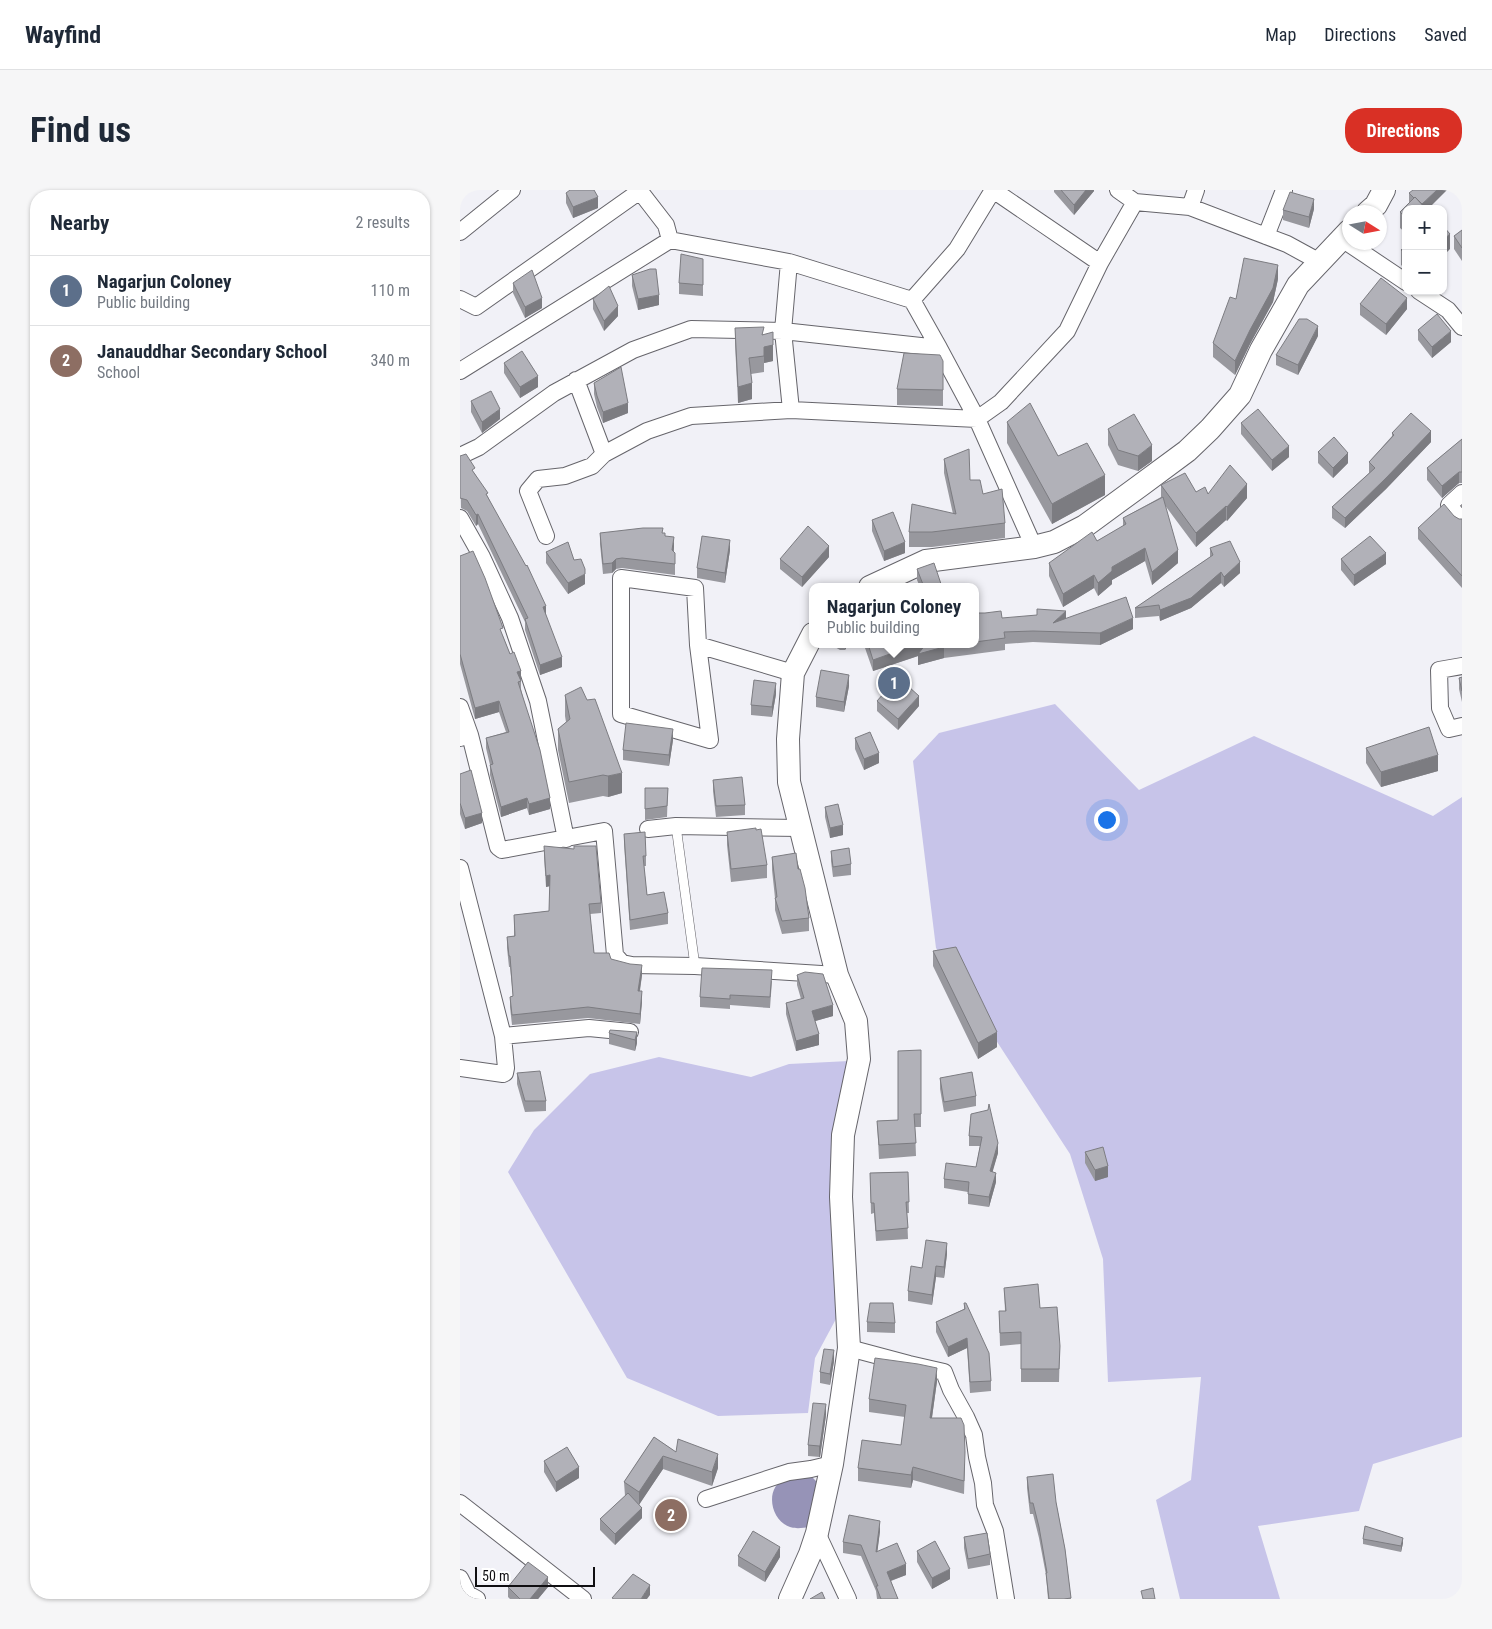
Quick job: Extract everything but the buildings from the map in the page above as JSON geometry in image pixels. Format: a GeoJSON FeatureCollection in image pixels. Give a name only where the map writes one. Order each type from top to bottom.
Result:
{"type":"FeatureCollection","features":[{"type":"Feature","properties":{"kind":"main road"},"geometry":{"type":"LineString","coordinates":[[1376,205],[1384,190]]}},
{"type":"Feature","properties":{"kind":"main road"},"geometry":{"type":"LineString","coordinates":[[879,583],[926,561],[1034,547],[1054,542],[1084,526],[1187,451],[1210,429],[1240,395],[1262,350],[1298,285],[1342,239]]}},
{"type":"Feature","properties":{"kind":"main road"},"geometry":{"type":"LineString","coordinates":[[790,1599],[818,1533],[832,1464],[849,1348],[841,1197],[843,1135],[859,1059],[856,1021],[837,975],[789,782],[788,740],[792,673],[809,641]]}},
{"type":"Feature","properties":{"kind":"street"},"geometry":{"type":"LineString","coordinates":[[460,232],[512,190]]}},
{"type":"Feature","properties":{"kind":"street"},"geometry":{"type":"LineString","coordinates":[[912,300],[958,249],[993,190],[1100,263]]}},
{"type":"Feature","properties":{"kind":"street"},"geometry":{"type":"LineString","coordinates":[[1118,190],[1135,202],[1190,207],[1287,244],[1320,262]]}},
{"type":"Feature","properties":{"kind":"street"},"geometry":{"type":"LineString","coordinates":[[1190,207],[1196,190]]}},
{"type":"Feature","properties":{"kind":"street"},"geometry":{"type":"LineString","coordinates":[[1266,236],[1284,190]]}},
{"type":"Feature","properties":{"kind":"street"},"geometry":{"type":"LineString","coordinates":[[460,299],[476,307],[640,191],[666,225],[670,240]]}},
{"type":"Feature","properties":{"kind":"street"},"geometry":{"type":"LineString","coordinates":[[546,536],[528,491],[538,479],[565,476],[592,466],[604,454],[647,431],[691,416],[791,410],[977,419],[1001,402],[1067,330],[1100,263],[1135,202]]}},
{"type":"Feature","properties":{"kind":"street"},"geometry":{"type":"LineString","coordinates":[[460,371],[670,240],[788,262],[912,300],[977,419],[1034,547]]}},
{"type":"Feature","properties":{"kind":"street"},"geometry":{"type":"LineString","coordinates":[[1365,250],[1402,279]]}},
{"type":"Feature","properties":{"kind":"street"},"geometry":{"type":"LineString","coordinates":[[788,262],[783,331],[791,410]]}},
{"type":"Feature","properties":{"kind":"street"},"geometry":{"type":"LineString","coordinates":[[1425,295],[1448,310],[1462,327]]}},
{"type":"Feature","properties":{"kind":"street"},"geometry":{"type":"LineString","coordinates":[[460,456],[479,447],[554,393],[576,380],[632,350],[691,330],[783,331],[939,348]]}},
{"type":"Feature","properties":{"kind":"street"},"geometry":{"type":"LineString","coordinates":[[576,380],[604,454]]}},
{"type":"Feature","properties":{"kind":"street"},"geometry":{"type":"LineString","coordinates":[[1462,493],[1449,505],[1462,520]]}},
{"type":"Feature","properties":{"kind":"street"},"geometry":{"type":"LineString","coordinates":[[460,518],[468,544],[510,618],[538,701],[566,839]]}},
{"type":"Feature","properties":{"kind":"street"},"geometry":{"type":"LineString","coordinates":[[621,578],[695,588],[698,645],[710,740],[621,714],[621,578]]}},
{"type":"Feature","properties":{"kind":"street"},"geometry":{"type":"LineString","coordinates":[[698,645],[792,673]]}},
{"type":"Feature","properties":{"kind":"street"},"geometry":{"type":"LineString","coordinates":[[1462,666],[1439,670],[1440,708],[1450,729],[1462,726]]}},
{"type":"Feature","properties":{"kind":"street"},"geometry":{"type":"LineString","coordinates":[[460,706],[465,736],[498,847],[502,850],[604,831],[615,955],[622,962],[632,965],[694,966],[837,975]]}},
{"type":"Feature","properties":{"kind":"street"},"geometry":{"type":"LineString","coordinates":[[648,829],[676,826],[800,828]]}},
{"type":"Feature","properties":{"kind":"street"},"geometry":{"type":"LineString","coordinates":[[460,868],[503,1036],[506,1068],[505,1073],[460,1068]]}},
{"type":"Feature","properties":{"kind":"street"},"geometry":{"type":"LineString","coordinates":[[503,1036],[589,1028],[635,1033]]}},
{"type":"Feature","properties":{"kind":"street"},"geometry":{"type":"LineString","coordinates":[[849,1348],[944,1372],[974,1435],[985,1505],[995,1530],[1006,1599]]}},
{"type":"Feature","properties":{"kind":"street"},"geometry":{"type":"LineString","coordinates":[[706,1498],[789,1472],[832,1464]]}},
{"type":"Feature","properties":{"kind":"street"},"geometry":{"type":"LineString","coordinates":[[460,1503],[583,1599]]}},
{"type":"Feature","properties":{"kind":"street"},"geometry":{"type":"LineString","coordinates":[[818,1533],[848,1599]]}},
{"type":"Feature","properties":{"kind":"street"},"geometry":{"type":"LineString","coordinates":[[460,1578],[468,1595]]}},
{"type":"Feature","properties":{"kind":"lane"},"geometry":{"type":"LineString","coordinates":[[676,826],[694,966]]}},
{"type":"Feature","properties":{"kind":"shaded area"},"geometry":{"type":"Polygon","coordinates":[[[1055,704],[1139,790],[1254,736],[1433,816],[1462,797],[1462,1437],[1373,1464],[1359,1511],[1258,1526],[1280,1599],[1180,1599],[1156,1500],[1191,1480],[1201,1377],[1108,1382],[1103,1259],[1070,1154],[936,948],[913,761],[939,733],[1055,704]]]}},
{"type":"Feature","properties":{"kind":"shaded area"},"geometry":{"type":"Polygon","coordinates":[[[659,1057],[751,1077],[789,1064],[849,1061],[844,1304],[815,1358],[808,1413],[718,1416],[627,1378],[508,1172],[534,1130],[590,1074],[659,1057]]]}},
{"type":"Feature","properties":{"kind":"shaded area"},"geometry":{"type":"Polygon","coordinates":[[[802,1474],[813,1478],[820,1485],[809,1527],[792,1528],[778,1518],[774,1511],[772,1496],[779,1482],[802,1474]]]}},
{"type":"Feature","properties":{"kind":"place","name":"Nagarjun Coloney"},"geometry":{"type":"Point","coordinates":[894,683]}},
{"type":"Feature","properties":{"kind":"place","name":"Janauddhar Secondary School"},"geometry":{"type":"Point","coordinates":[671,1515]}}]}
